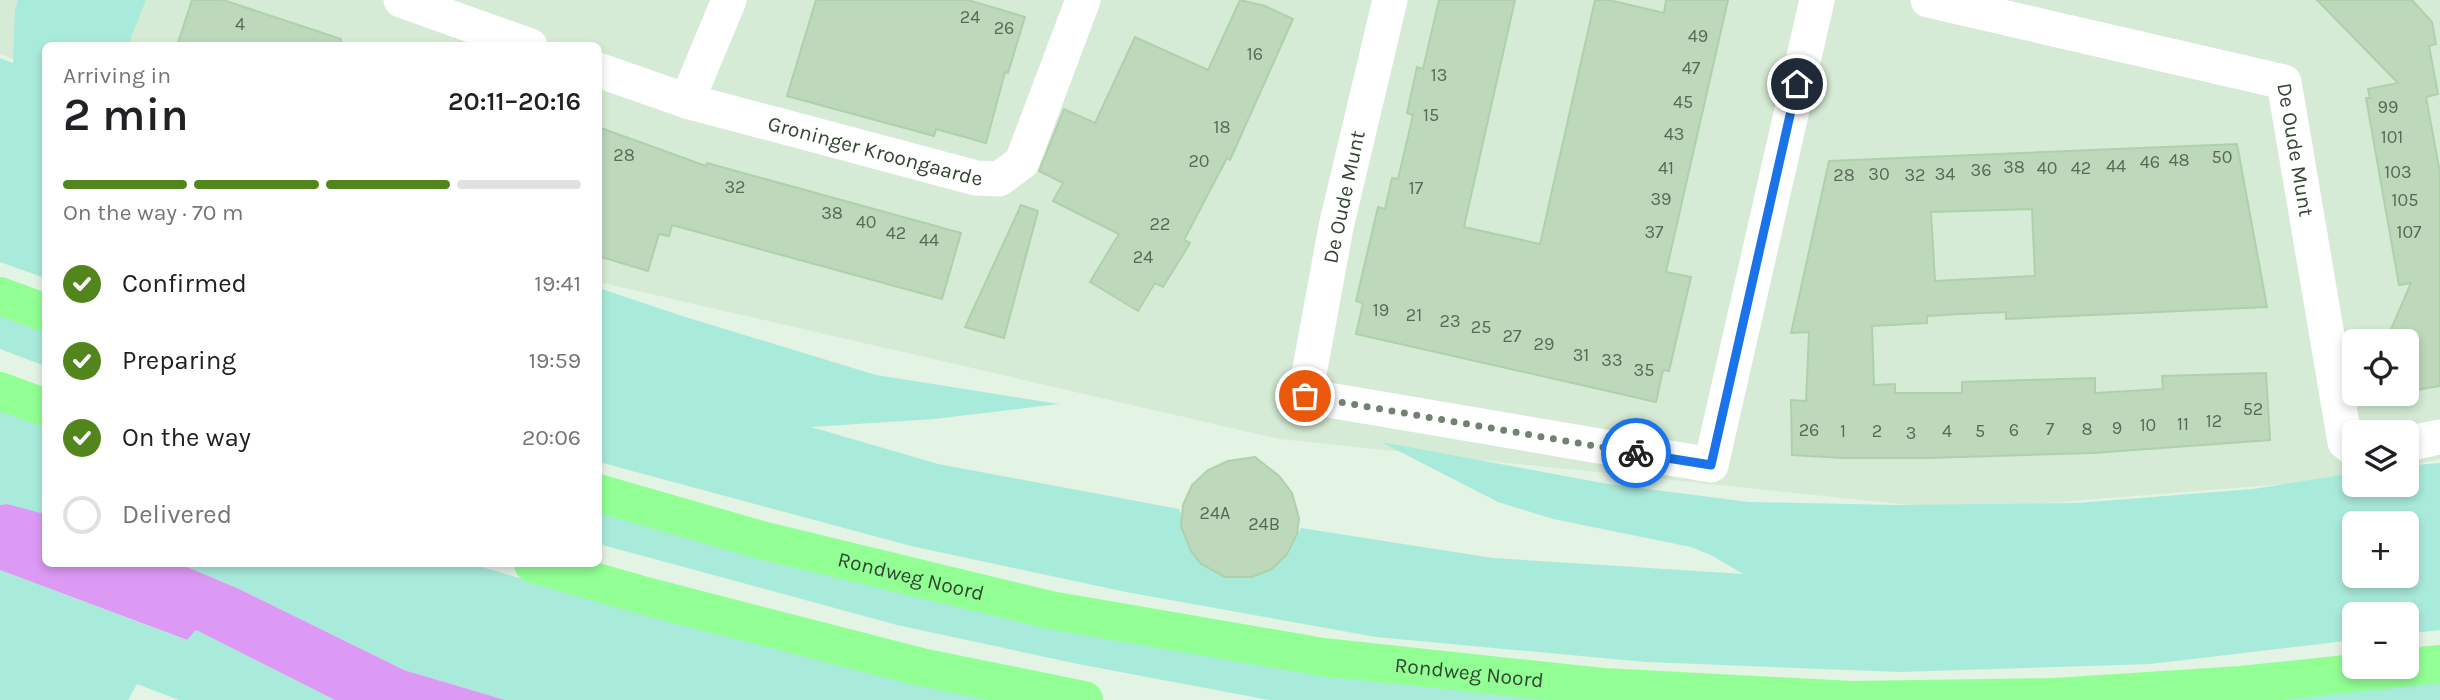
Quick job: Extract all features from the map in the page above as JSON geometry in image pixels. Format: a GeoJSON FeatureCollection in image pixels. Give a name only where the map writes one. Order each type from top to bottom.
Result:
{"type":"FeatureCollection","features":[{"type":"Feature","properties":{"kind":"main road"},"geometry":{"type":"LineString","coordinates":[[0,296],[42,312]]}},
{"type":"Feature","properties":{"kind":"main road"},"geometry":{"type":"LineString","coordinates":[[0,391],[42,407]]}},
{"type":"Feature","properties":{"kind":"main road","name":"Rondweg Noord"},"geometry":{"type":"LineString","coordinates":[[602,494],[761,540],[1050,610],[1323,657],[1603,687],[1852,700],[2055,697],[2241,685],[2440,664]]}},
{"type":"Feature","properties":{"kind":"main road"},"geometry":{"type":"LineString","coordinates":[[544,567],[921,667],[1084,700]]}},
{"type":"Feature","properties":{"kind":"street"},"geometry":{"type":"LineString","coordinates":[[401,0],[519,42]]}},
{"type":"Feature","properties":{"kind":"street"},"geometry":{"type":"LineString","coordinates":[[687,101],[729,0]]}},
{"type":"Feature","properties":{"kind":"street","name":"Groninger Kroongaarde"},"geometry":{"type":"LineString","coordinates":[[602,71],[687,101],[976,178],[999,179],[1022,162],[1083,0]]}},
{"type":"Feature","properties":{"kind":"street","name":"De Oude Munt"},"geometry":{"type":"LineString","coordinates":[[1390,0],[1336,227],[1305,396],[1711,465],[1817,0]]}},
{"type":"Feature","properties":{"kind":"street","name":"De Oude Munt"},"geometry":{"type":"LineString","coordinates":[[1928,0],[2284,82],[2342,424]]}},
{"type":"Feature","properties":{"kind":"street"},"geometry":{"type":"LineString","coordinates":[[2419,441],[2440,437]]}},
{"type":"Feature","properties":{"kind":"shaded area"},"geometry":{"type":"Polygon","coordinates":[[[0,0],[2440,0],[2440,459],[2419,463],[2419,420],[2342,420],[2342,477],[1958,510],[1280,439],[602,283],[602,42],[42,42],[42,70],[0,54],[0,0]]]}},
{"type":"Feature","properties":{"kind":"shaded area"},"geometry":{"type":"Polygon","coordinates":[[[18,0],[146,0],[129,42],[42,42],[42,277],[0,262],[0,58],[13,63],[15,9],[18,0]]]}},
{"type":"Feature","properties":{"kind":"shaded area"},"geometry":{"type":"Polygon","coordinates":[[[602,289],[876,375],[1059,404],[934,419],[811,427],[938,464],[1179,509],[1188,530],[1291,542],[1301,528],[1493,558],[1743,574],[1713,556],[1691,547],[1553,519],[1498,502],[1381,442],[1608,484],[1749,502],[1896,505],[2077,503],[2253,489],[2342,475],[2342,497],[2419,497],[2419,465],[2440,463],[2440,630],[2419,632],[2419,602],[2342,602],[2342,641],[2150,664],[1900,672],[1646,662],[1376,637],[1126,592],[911,546],[602,463],[602,289]]]}},
{"type":"Feature","properties":{"kind":"shaded area"},"geometry":{"type":"Polygon","coordinates":[[[0,311],[42,328],[42,365],[0,349],[0,311]]]}},
{"type":"Feature","properties":{"kind":"shaded area"},"geometry":{"type":"Polygon","coordinates":[[[0,405],[42,421],[42,513],[7,504],[0,505],[0,405]]]}},
{"type":"Feature","properties":{"kind":"shaded area"},"geometry":{"type":"Polygon","coordinates":[[[7,504],[42,513],[42,567],[187,567],[237,588],[404,670],[505,700],[335,700],[196,630],[187,640],[0,570],[0,505],[7,504]]]}},
{"type":"Feature","properties":{"kind":"shaded area"},"geometry":{"type":"Polygon","coordinates":[[[602,511],[1608,700],[1269,700],[1078,664],[897,625],[602,545],[602,511]]]}},
{"type":"Feature","properties":{"kind":"shaded area"},"geometry":{"type":"Polygon","coordinates":[[[187,567],[481,567],[650,616],[989,700],[505,700],[404,670],[237,588],[187,567]]]}},
{"type":"Feature","properties":{"kind":"shaded area"},"geometry":{"type":"Polygon","coordinates":[[[0,570],[186,640],[196,630],[335,700],[179,700],[137,684],[128,700],[0,700],[0,570]]]}},
{"type":"Feature","properties":{"kind":"shaded area"},"geometry":{"type":"Polygon","coordinates":[[[2440,680],[2440,700],[2221,700],[2440,680]]]}},
{"type":"Feature","properties":{"kind":"building"},"geometry":{"type":"Polygon","coordinates":[[[192,0],[223,0],[341,39],[341,42],[178,42],[192,0]]]}},
{"type":"Feature","properties":{"kind":"building"},"geometry":{"type":"Polygon","coordinates":[[[816,0],[968,0],[1025,17],[1008,73],[1005,72],[986,143],[936,129],[934,136],[787,96],[816,0]]]}},
{"type":"Feature","properties":{"kind":"building"},"geometry":{"type":"Polygon","coordinates":[[[1240,0],[1265,6],[1293,19],[1230,160],[1227,158],[1184,240],[1190,243],[1163,287],[1155,283],[1138,311],[1090,282],[1119,234],[1053,201],[1063,183],[1039,171],[1064,109],[1095,123],[1135,37],[1208,70],[1240,0]]]}},
{"type":"Feature","properties":{"kind":"building"},"geometry":{"type":"Polygon","coordinates":[[[1439,0],[1515,0],[1464,227],[1540,244],[1595,0],[1609,0],[1664,13],[1666,0],[1728,0],[1666,272],[1691,277],[1669,371],[1663,370],[1656,402],[1356,334],[1363,303],[1356,301],[1378,207],[1385,209],[1392,178],[1398,179],[1413,115],[1407,113],[1417,67],[1423,69],[1439,0]]]}},
{"type":"Feature","properties":{"kind":"building"},"geometry":{"type":"Polygon","coordinates":[[[2317,0],[2412,0],[2432,22],[2436,44],[2429,46],[2438,94],[2426,97],[2440,173],[2440,386],[2419,390],[2419,329],[2391,329],[2411,283],[2399,285],[2366,98],[2370,98],[2368,89],[2398,83],[2317,0]]]}},
{"type":"Feature","properties":{"kind":"building"},"geometry":{"type":"Polygon","coordinates":[[[602,128],[706,166],[707,163],[961,233],[942,299],[672,225],[669,236],[659,234],[648,271],[602,257],[602,128]]]}},
{"type":"Feature","properties":{"kind":"building"},"geometry":{"type":"Polygon","coordinates":[[[2237,144],[2267,307],[2006,319],[2006,312],[1960,314],[1927,316],[1927,323],[1872,326],[1874,385],[1895,384],[1895,393],[1962,393],[1962,382],[2095,378],[2095,393],[2163,389],[2162,376],[2266,373],[2270,440],[2093,453],[1927,458],[1792,455],[1791,400],[1806,401],[1809,332],[1791,333],[1829,161],[2237,144]],[[2032,209],[1931,212],[1935,281],[2035,276],[2032,209]]]}},
{"type":"Feature","properties":{"kind":"building"},"geometry":{"type":"Polygon","coordinates":[[[1021,205],[1038,211],[1004,338],[965,327],[1021,205]]]}},
{"type":"Feature","properties":{"kind":"building"},"geometry":{"type":"Polygon","coordinates":[[[1255,457],[1279,476],[1292,493],[1299,518],[1297,534],[1287,554],[1272,569],[1252,577],[1225,577],[1201,564],[1191,551],[1181,526],[1183,505],[1192,485],[1208,470],[1228,461],[1255,457]]]}},
{"type":"Feature","properties":{"kind":"way so far"},"geometry":{"type":"LineString","coordinates":[[1305,396],[1636,453]]}},
{"type":"Feature","properties":{"kind":"route"},"geometry":{"type":"LineString","coordinates":[[1636,453],[1711,465],[1797,84]]}}]}
